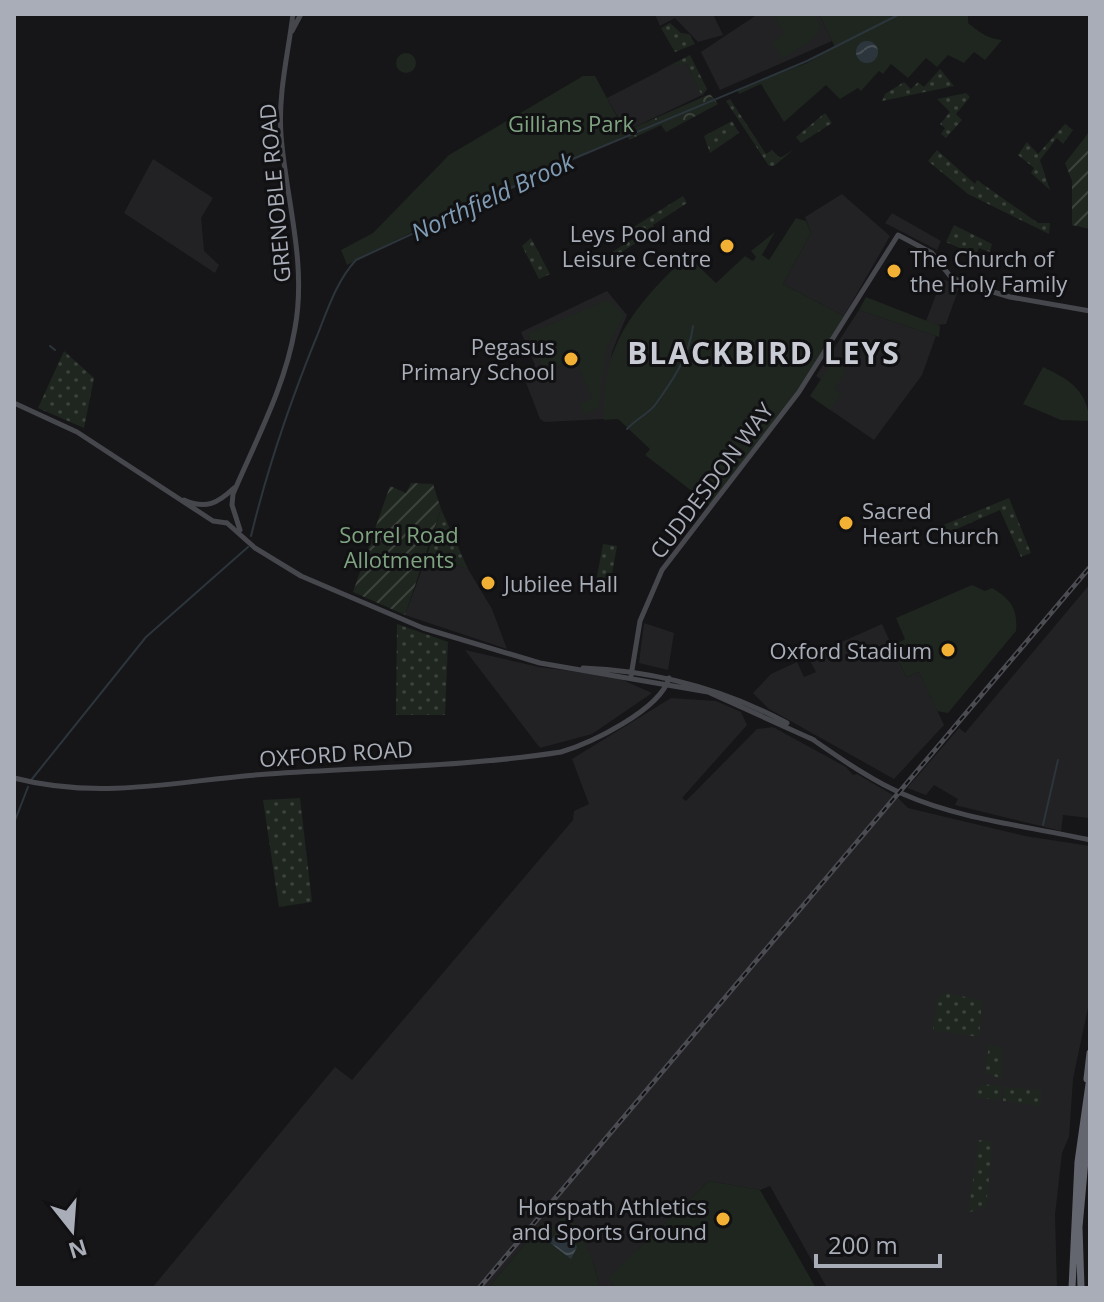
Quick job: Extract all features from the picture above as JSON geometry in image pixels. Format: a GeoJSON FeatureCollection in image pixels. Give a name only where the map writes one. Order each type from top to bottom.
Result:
{"type":"FeatureCollection","features":[{"type":"Feature","properties":{"kind":"highway"},"geometry":{"type":"LineString","coordinates":[[1081,1288],[1079,1227],[1090,1053]]}},
{"type":"Feature","properties":{"kind":"highway"},"geometry":{"type":"LineString","coordinates":[[1072,1288],[1074,1211],[1090,1077]]}},
{"type":"Feature","properties":{"kind":"street","name":"GRENOBLE ROAD"},"geometry":{"type":"LineString","coordinates":[[232,505],[236,486],[266,421],[296,327],[299,263],[283,155],[280,111],[283,68],[293,14]]}},
{"type":"Feature","properties":{"kind":"street","name":"GRENOBLE ROAD"},"geometry":{"type":"LineString","coordinates":[[292,32],[301,14]]}},
{"type":"Feature","properties":{"kind":"street","name":"CUDDESDON WAY"},"geometry":{"type":"LineString","coordinates":[[631,673],[640,621],[666,562],[799,392],[898,235],[932,253],[950,276],[963,283],[1010,297],[1090,311]]}},
{"type":"Feature","properties":{"kind":"street"},"geometry":{"type":"LineString","coordinates":[[14,403],[65,425],[213,521],[227,523],[247,541],[307,579],[403,620],[554,666],[631,673],[726,693],[756,706],[899,792],[1015,827],[1089,840]]}},
{"type":"Feature","properties":{"kind":"street","name":"GRENOBLE ROAD"},"geometry":{"type":"LineString","coordinates":[[220,500],[236,486]]}},
{"type":"Feature","properties":{"kind":"street"},"geometry":{"type":"LineString","coordinates":[[165,491],[200,506],[220,500],[232,505],[247,541]]}},
{"type":"Feature","properties":{"kind":"street"},"geometry":{"type":"LineString","coordinates":[[211,505],[209,512],[213,521]]}},
{"type":"Feature","properties":{"kind":"street"},"geometry":{"type":"LineString","coordinates":[[227,523],[234,514]]}},
{"type":"Feature","properties":{"kind":"street"},"geometry":{"type":"LineString","coordinates":[[649,706],[661,680]]}},
{"type":"Feature","properties":{"kind":"street","name":"OXFORD ROAD"},"geometry":{"type":"LineString","coordinates":[[14,778],[57,788],[122,791],[237,776],[546,755],[579,747],[649,706],[669,681]]}},
{"type":"Feature","properties":{"kind":"shaded area"},"geometry":{"type":"Polygon","coordinates":[[[655,14],[713,14],[723,35],[698,42],[675,18],[660,26],[655,14]]]}},
{"type":"Feature","properties":{"kind":"shaded area"},"geometry":{"type":"Polygon","coordinates":[[[758,14],[819,14],[832,41],[720,90],[701,52],[758,14]]]}},
{"type":"Feature","properties":{"kind":"shaded area"},"geometry":{"type":"Polygon","coordinates":[[[677,62],[686,63],[702,95],[626,131],[607,98],[677,62]]]}},
{"type":"Feature","properties":{"kind":"shaded area"},"geometry":{"type":"Polygon","coordinates":[[[153,159],[213,198],[201,218],[204,251],[219,265],[215,273],[124,213],[153,159]]]}},
{"type":"Feature","properties":{"kind":"shaded area"},"geometry":{"type":"Polygon","coordinates":[[[842,194],[890,236],[844,316],[783,284],[811,233],[805,217],[842,194]]]}},
{"type":"Feature","properties":{"kind":"shaded area"},"geometry":{"type":"Polygon","coordinates":[[[892,213],[941,241],[937,250],[885,223],[892,213]]]}},
{"type":"Feature","properties":{"kind":"shaded area"},"geometry":{"type":"Polygon","coordinates":[[[942,279],[960,285],[946,324],[937,325],[926,321],[942,279]]]}},
{"type":"Feature","properties":{"kind":"shaded area","name":"Pegasus Primary School"},"geometry":{"type":"Polygon","coordinates":[[[607,291],[627,315],[612,352],[604,419],[545,422],[540,419],[522,372],[535,365],[521,332],[607,291]]]}},
{"type":"Feature","properties":{"kind":"shaded area"},"geometry":{"type":"Polygon","coordinates":[[[859,310],[936,336],[922,375],[874,440],[810,396],[822,380],[816,376],[859,310]]]}},
{"type":"Feature","properties":{"kind":"shaded area"},"geometry":{"type":"Polygon","coordinates":[[[427,556],[468,569],[492,609],[507,649],[405,615],[427,556]]]}},
{"type":"Feature","properties":{"kind":"shaded area"},"geometry":{"type":"Polygon","coordinates":[[[1090,584],[1089,818],[1063,815],[1061,831],[955,805],[958,799],[934,785],[926,795],[907,788],[959,728],[965,733],[1090,584]]]}},
{"type":"Feature","properties":{"kind":"shaded area"},"geometry":{"type":"Polygon","coordinates":[[[644,623],[674,633],[668,670],[639,663],[644,623]]]}},
{"type":"Feature","properties":{"kind":"shaded area"},"geometry":{"type":"Polygon","coordinates":[[[882,624],[906,677],[919,672],[944,725],[894,779],[769,709],[753,693],[771,674],[797,662],[804,677],[816,672],[808,657],[882,624]]]}},
{"type":"Feature","properties":{"kind":"shaded area"},"geometry":{"type":"Polygon","coordinates":[[[465,650],[539,667],[616,677],[652,693],[592,734],[540,748],[465,650]]]}},
{"type":"Feature","properties":{"kind":"shaded area"},"geometry":{"type":"Polygon","coordinates":[[[671,698],[716,701],[741,712],[747,725],[682,798],[686,801],[757,729],[773,727],[898,798],[908,808],[1025,836],[1090,846],[1090,998],[1073,1079],[1069,1137],[1062,1153],[1055,1215],[1057,1288],[827,1288],[770,1186],[760,1190],[709,1181],[610,1277],[614,1288],[600,1288],[592,1259],[545,1220],[488,1288],[152,1288],[335,1067],[352,1080],[573,820],[574,811],[589,804],[572,759],[671,698]]]}},
{"type":"Feature","properties":{"kind":"green space"},"geometry":{"type":"Polygon","coordinates":[[[782,14],[815,14],[821,27],[812,40],[783,59],[772,42],[785,34],[775,17],[782,14]]]}},
{"type":"Feature","properties":{"kind":"green space"},"geometry":{"type":"Polygon","coordinates":[[[819,14],[968,14],[968,23],[988,37],[1002,40],[985,60],[974,52],[964,63],[948,55],[937,67],[926,58],[908,78],[891,64],[883,74],[879,71],[861,91],[858,88],[840,99],[826,85],[784,122],[761,84],[739,94],[737,90],[807,63],[835,47],[819,14]]]}},
{"type":"Feature","properties":{"kind":"green space"},"geometry":{"type":"Polygon","coordinates":[[[670,23],[681,33],[689,34],[695,44],[675,52],[661,28],[670,23]]]}},
{"type":"Feature","properties":{"kind":"green space"},"geometry":{"type":"Polygon","coordinates":[[[402,53],[410,53],[416,63],[410,73],[402,73],[396,67],[396,59],[402,53]]]}},
{"type":"Feature","properties":{"kind":"green space"},"geometry":{"type":"Polygon","coordinates":[[[690,55],[707,89],[702,96],[686,63],[679,66],[677,63],[657,72],[690,55]]]}},
{"type":"Feature","properties":{"kind":"green space"},"geometry":{"type":"Polygon","coordinates":[[[940,69],[954,86],[882,101],[885,94],[904,82],[911,89],[918,82],[924,87],[940,69]]]}},
{"type":"Feature","properties":{"kind":"green space","name":"Gillians Park"},"geometry":{"type":"Polygon","coordinates":[[[583,76],[595,76],[627,135],[461,213],[436,220],[347,265],[341,250],[373,233],[449,155],[583,76]]]}},
{"type":"Feature","properties":{"kind":"green space"},"geometry":{"type":"Polygon","coordinates":[[[966,93],[970,97],[956,114],[962,120],[946,138],[941,134],[945,128],[940,124],[950,112],[937,99],[966,93]]]}},
{"type":"Feature","properties":{"kind":"green space"},"geometry":{"type":"Polygon","coordinates":[[[710,94],[718,104],[666,132],[661,125],[629,140],[626,131],[710,94]]]}},
{"type":"Feature","properties":{"kind":"green space"},"geometry":{"type":"Polygon","coordinates":[[[730,99],[766,154],[772,150],[780,158],[793,150],[774,166],[769,166],[726,101],[730,99]]]}},
{"type":"Feature","properties":{"kind":"green space"},"geometry":{"type":"Polygon","coordinates":[[[825,113],[832,123],[801,143],[796,137],[825,113]]]}},
{"type":"Feature","properties":{"kind":"green space"},"geometry":{"type":"Polygon","coordinates":[[[732,121],[739,133],[710,153],[704,136],[732,121]]]}},
{"type":"Feature","properties":{"kind":"green space"},"geometry":{"type":"Polygon","coordinates":[[[1065,124],[1073,130],[1063,144],[1057,138],[1040,160],[1050,190],[1031,173],[1034,168],[1018,155],[1027,142],[1038,154],[1065,124]]]}},
{"type":"Feature","properties":{"kind":"green space"},"geometry":{"type":"Polygon","coordinates":[[[1090,131],[1090,229],[1072,225],[1072,181],[1065,163],[1090,131]]]}},
{"type":"Feature","properties":{"kind":"green space"},"geometry":{"type":"Polygon","coordinates":[[[937,150],[975,184],[977,180],[1038,223],[1050,223],[1049,234],[968,194],[928,161],[937,150]]]}},
{"type":"Feature","properties":{"kind":"green space"},"geometry":{"type":"Polygon","coordinates":[[[683,196],[687,203],[653,225],[656,230],[600,266],[598,261],[636,237],[632,228],[683,196]]]}},
{"type":"Feature","properties":{"kind":"green space"},"geometry":{"type":"Polygon","coordinates":[[[796,218],[806,221],[811,233],[783,284],[844,316],[799,392],[710,505],[645,455],[650,449],[618,419],[604,420],[608,371],[622,332],[647,297],[680,262],[689,257],[716,283],[745,256],[753,261],[756,257],[751,251],[775,232],[762,255],[769,260],[796,218]]]}},
{"type":"Feature","properties":{"kind":"green space"},"geometry":{"type":"Polygon","coordinates":[[[954,225],[992,244],[990,252],[979,248],[976,255],[946,242],[954,225]]]}},
{"type":"Feature","properties":{"kind":"green space"},"geometry":{"type":"Polygon","coordinates":[[[531,238],[550,274],[539,279],[522,246],[531,238]]]}},
{"type":"Feature","properties":{"kind":"green space"},"geometry":{"type":"Polygon","coordinates":[[[866,297],[940,326],[939,337],[859,310],[866,297]]]}},
{"type":"Feature","properties":{"kind":"green space"},"geometry":{"type":"Polygon","coordinates":[[[607,300],[625,314],[606,349],[599,407],[585,414],[580,404],[592,398],[577,363],[566,367],[563,364],[545,372],[528,334],[607,300]]]}},
{"type":"Feature","properties":{"kind":"green space"},"geometry":{"type":"Polygon","coordinates":[[[64,351],[94,378],[84,428],[38,408],[64,351]]]}},
{"type":"Feature","properties":{"kind":"green space"},"geometry":{"type":"Polygon","coordinates":[[[832,362],[846,371],[836,388],[832,386],[841,394],[830,410],[810,396],[832,362]]]}},
{"type":"Feature","properties":{"kind":"green space"},"geometry":{"type":"Polygon","coordinates":[[[1043,367],[1075,387],[1085,401],[1090,421],[1061,420],[1023,404],[1043,367]]]}},
{"type":"Feature","properties":{"kind":"green space","name":"Sorrel Road Allotments"},"geometry":{"type":"Polygon","coordinates":[[[411,483],[433,484],[441,509],[405,615],[353,592],[390,486],[406,493],[411,483]]]}},
{"type":"Feature","properties":{"kind":"green space"},"geometry":{"type":"Polygon","coordinates":[[[1009,498],[1031,553],[1021,557],[1000,510],[945,534],[941,526],[1009,498]]]}},
{"type":"Feature","properties":{"kind":"green space"},"geometry":{"type":"Polygon","coordinates":[[[441,509],[468,569],[427,556],[441,509]]]}},
{"type":"Feature","properties":{"kind":"green space"},"geometry":{"type":"Polygon","coordinates":[[[603,544],[617,546],[609,590],[595,587],[603,544]]]}},
{"type":"Feature","properties":{"kind":"green space","name":"Oxford Stadium"},"geometry":{"type":"Polygon","coordinates":[[[972,585],[985,591],[992,588],[1004,596],[1014,611],[1016,631],[948,713],[937,711],[919,672],[906,677],[892,646],[905,639],[896,618],[972,585]]]}},
{"type":"Feature","properties":{"kind":"green space"},"geometry":{"type":"Polygon","coordinates":[[[397,624],[448,642],[445,715],[396,715],[397,624]]]}},
{"type":"Feature","properties":{"kind":"green space"},"geometry":{"type":"Polygon","coordinates":[[[300,798],[312,902],[279,907],[263,800],[300,798]]]}},
{"type":"Feature","properties":{"kind":"green space"},"geometry":{"type":"Polygon","coordinates":[[[945,993],[982,1000],[979,1037],[933,1030],[938,998],[945,993]]]}},
{"type":"Feature","properties":{"kind":"green space"},"geometry":{"type":"Polygon","coordinates":[[[989,1045],[1002,1047],[1002,1079],[985,1073],[989,1045]]]}},
{"type":"Feature","properties":{"kind":"green space"},"geometry":{"type":"Polygon","coordinates":[[[980,1084],[1002,1086],[1000,1100],[975,1097],[980,1084]]]}},
{"type":"Feature","properties":{"kind":"green space"},"geometry":{"type":"Polygon","coordinates":[[[1004,1087],[1041,1090],[1040,1106],[1003,1101],[1004,1087]]]}},
{"type":"Feature","properties":{"kind":"green space"},"geometry":{"type":"Polygon","coordinates":[[[979,1140],[993,1142],[986,1206],[968,1213],[979,1140]]]}},
{"type":"Feature","properties":{"kind":"green space","name":"Horspath Athletics and Sports Ground"},"geometry":{"type":"Polygon","coordinates":[[[709,1181],[760,1190],[816,1288],[614,1288],[609,1277],[709,1181]]]}},
{"type":"Feature","properties":{"kind":"green space"},"geometry":{"type":"Polygon","coordinates":[[[568,1211],[592,1259],[600,1288],[488,1288],[545,1220],[554,1227],[568,1211]]]}},
{"type":"Feature","properties":{"kind":"water"},"geometry":{"type":"Polygon","coordinates":[[[867,41],[875,44],[878,52],[875,60],[867,63],[859,60],[856,52],[859,44],[867,41]]]}},
{"type":"Feature","properties":{"kind":"water"},"geometry":{"type":"Polygon","coordinates":[[[564,1226],[577,1247],[571,1259],[549,1242],[564,1226]]]}},
{"type":"Feature","properties":{"kind":"waterway","name":"Northfield Brook"},"geometry":{"type":"LineString","coordinates":[[251,536],[299,382],[334,294],[356,260],[575,158],[807,61],[900,14]]}},
{"type":"Feature","properties":{"kind":"waterway"},"geometry":{"type":"LineString","coordinates":[[627,429],[652,408],[668,386],[684,358],[693,326]]}},
{"type":"Feature","properties":{"kind":"waterway"},"geometry":{"type":"LineString","coordinates":[[50,346],[55,350]]}},
{"type":"Feature","properties":{"kind":"waterway","name":"Northfield Brook"},"geometry":{"type":"LineString","coordinates":[[32,779],[146,637],[248,547]]}},
{"type":"Feature","properties":{"kind":"waterway"},"geometry":{"type":"LineString","coordinates":[[1043,825],[1058,760]]}},
{"type":"Feature","properties":{"kind":"waterway","name":"Northfield Brook"},"geometry":{"type":"LineString","coordinates":[[14,823],[28,787]]}},
{"type":"Feature","properties":{"kind":"railway"},"geometry":{"type":"LineString","coordinates":[[479,1288],[1090,567]]}},
{"type":"Feature","properties":{"kind":"place","name":"Leys Pool and Leisure Centre"},"geometry":{"type":"Point","coordinates":[727,246]}},
{"type":"Feature","properties":{"kind":"place","name":"The Church of the Holy Family"},"geometry":{"type":"Point","coordinates":[894,271]}},
{"type":"Feature","properties":{"kind":"place","name":"Pegasus Primary School"},"geometry":{"type":"Point","coordinates":[571,359]}},
{"type":"Feature","properties":{"kind":"place","name":"Sacred Heart Church"},"geometry":{"type":"Point","coordinates":[846,523]}},
{"type":"Feature","properties":{"kind":"place","name":"Jubilee Hall"},"geometry":{"type":"Point","coordinates":[488,583]}},
{"type":"Feature","properties":{"kind":"place","name":"Oxford Stadium"},"geometry":{"type":"Point","coordinates":[948,650]}},
{"type":"Feature","properties":{"kind":"place","name":"Horspath Athletics and Sports Ground"},"geometry":{"type":"Point","coordinates":[723,1219]}},
{"type":"Feature","properties":{"kind":"district","name":"BLACKBIRD LEYS"},"geometry":{"type":"Point","coordinates":[764,352]}}]}
